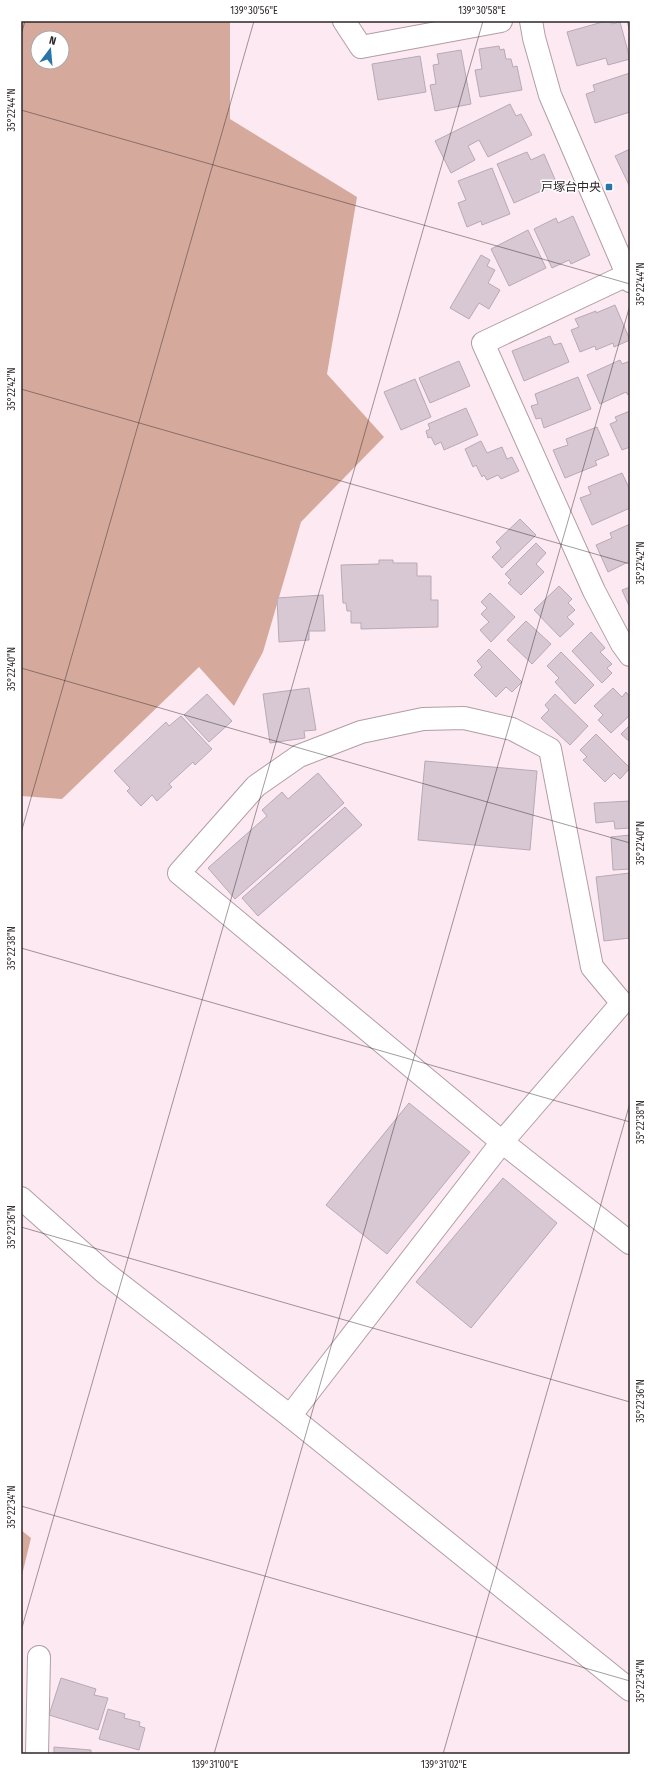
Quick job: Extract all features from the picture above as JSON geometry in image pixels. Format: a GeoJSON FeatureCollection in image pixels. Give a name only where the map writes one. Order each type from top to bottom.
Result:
{"type":"FeatureCollection","features":[{"type":"Feature","properties":{"kind":"street"},"geometry":{"type":"LineString","coordinates":[[344,21],[361,47],[501,21]]}},
{"type":"Feature","properties":{"kind":"street"},"geometry":{"type":"LineString","coordinates":[[531,21],[534,38],[550,94],[629,278],[483,343],[594,591],[622,644],[630,654]]}},
{"type":"Feature","properties":{"kind":"street"},"geometry":{"type":"LineString","coordinates":[[290,1416],[502,1142],[626,1006],[592,967],[550,749],[512,729],[464,718],[423,719],[361,732],[299,756],[256,786],[179,872],[502,1142],[630,1243]]}},
{"type":"Feature","properties":{"kind":"street"},"geometry":{"type":"LineString","coordinates":[[21,1198],[104,1272],[290,1416],[630,1690]]}},
{"type":"Feature","properties":{"kind":"street"},"geometry":{"type":"LineString","coordinates":[[37,1754],[40,1657]]}},
{"type":"Feature","properties":{"kind":"shaded area"},"geometry":{"type":"Polygon","coordinates":[[[21,21],[230,21],[230,119],[357,197],[327,374],[384,437],[301,522],[263,652],[234,706],[199,667],[62,799],[21,796],[21,21]]]}},
{"type":"Feature","properties":{"kind":"shaded area"},"geometry":{"type":"Polygon","coordinates":[[[21,1530],[31,1538],[21,1579],[21,1530]]]}},
{"type":"Feature","properties":{"kind":"building"},"geometry":{"type":"Polygon","coordinates":[[[606,21],[611,21],[612,24],[620,22],[630,59],[608,65],[606,58],[577,66],[567,32],[606,21]]]}},
{"type":"Feature","properties":{"kind":"building"},"geometry":{"type":"Polygon","coordinates":[[[627,21],[630,21],[630,32],[627,21]]]}},
{"type":"Feature","properties":{"kind":"building"},"geometry":{"type":"Polygon","coordinates":[[[499,46],[500,50],[504,49],[506,59],[511,59],[513,67],[517,66],[522,90],[480,97],[475,70],[482,69],[479,49],[499,46]]]}},
{"type":"Feature","properties":{"kind":"building"},"geometry":{"type":"Polygon","coordinates":[[[461,50],[471,104],[435,111],[430,85],[436,84],[433,65],[439,64],[437,54],[461,50]]]}},
{"type":"Feature","properties":{"kind":"building"},"geometry":{"type":"Polygon","coordinates":[[[420,56],[426,92],[378,100],[372,64],[420,56]]]}},
{"type":"Feature","properties":{"kind":"building"},"geometry":{"type":"Polygon","coordinates":[[[630,73],[630,112],[595,123],[586,94],[595,91],[593,85],[630,73]]]}},
{"type":"Feature","properties":{"kind":"building"},"geometry":{"type":"Polygon","coordinates":[[[510,104],[516,116],[521,114],[532,135],[488,157],[479,140],[468,146],[475,160],[451,173],[435,141],[510,104]]]}},
{"type":"Feature","properties":{"kind":"building"},"geometry":{"type":"Polygon","coordinates":[[[630,149],[630,187],[615,156],[630,149]]]}},
{"type":"Feature","properties":{"kind":"building"},"geometry":{"type":"Polygon","coordinates":[[[527,152],[531,160],[544,154],[557,184],[514,203],[497,164],[527,152]]]}},
{"type":"Feature","properties":{"kind":"building"},"geometry":{"type":"Polygon","coordinates":[[[492,168],[510,214],[482,225],[481,221],[467,227],[458,203],[466,200],[458,181],[492,168]]]}},
{"type":"Feature","properties":{"kind":"building"},"geometry":{"type":"Polygon","coordinates":[[[573,216],[590,255],[571,264],[569,260],[552,268],[534,229],[556,218],[558,223],[573,216]]]}},
{"type":"Feature","properties":{"kind":"building"},"geometry":{"type":"Polygon","coordinates":[[[528,230],[546,268],[509,286],[491,249],[528,230]]]}},
{"type":"Feature","properties":{"kind":"building"},"geometry":{"type":"Polygon","coordinates":[[[481,255],[490,260],[487,266],[495,270],[488,283],[500,290],[489,309],[479,303],[469,319],[450,308],[481,255]]]}},
{"type":"Feature","properties":{"kind":"building"},"geometry":{"type":"Polygon","coordinates":[[[615,305],[630,340],[614,347],[613,343],[596,350],[595,346],[580,352],[571,330],[579,327],[575,319],[596,311],[596,313],[615,305]]]}},
{"type":"Feature","properties":{"kind":"building"},"geometry":{"type":"Polygon","coordinates":[[[550,336],[554,345],[561,343],[569,362],[524,381],[512,351],[550,336]]]}},
{"type":"Feature","properties":{"kind":"building"},"geometry":{"type":"Polygon","coordinates":[[[620,360],[622,364],[630,361],[630,394],[628,395],[626,392],[600,404],[587,375],[620,360]]]}},
{"type":"Feature","properties":{"kind":"building"},"geometry":{"type":"Polygon","coordinates":[[[459,361],[470,386],[430,403],[419,378],[459,361]]]}},
{"type":"Feature","properties":{"kind":"building"},"geometry":{"type":"Polygon","coordinates":[[[578,377],[591,409],[544,428],[541,418],[536,419],[531,406],[538,404],[535,394],[578,377]]]}},
{"type":"Feature","properties":{"kind":"building"},"geometry":{"type":"Polygon","coordinates":[[[415,379],[431,417],[401,430],[384,392],[415,379]]]}},
{"type":"Feature","properties":{"kind":"building"},"geometry":{"type":"Polygon","coordinates":[[[466,408],[478,435],[444,450],[441,442],[435,445],[431,437],[428,438],[426,431],[430,429],[428,424],[466,408]]]}},
{"type":"Feature","properties":{"kind":"building"},"geometry":{"type":"Polygon","coordinates":[[[630,411],[630,447],[622,450],[610,424],[617,421],[615,417],[630,411]]]}},
{"type":"Feature","properties":{"kind":"building"},"geometry":{"type":"Polygon","coordinates":[[[597,427],[609,455],[595,461],[597,465],[565,478],[553,450],[568,445],[566,439],[597,427]]]}},
{"type":"Feature","properties":{"kind":"building"},"geometry":{"type":"Polygon","coordinates":[[[481,441],[487,453],[502,447],[507,459],[512,457],[519,471],[501,479],[498,475],[487,480],[484,475],[482,477],[476,465],[473,467],[465,449],[481,441]]]}},
{"type":"Feature","properties":{"kind":"building"},"geometry":{"type":"Polygon","coordinates":[[[622,473],[630,490],[630,508],[592,525],[580,498],[591,494],[588,487],[622,473]]]}},
{"type":"Feature","properties":{"kind":"building"},"geometry":{"type":"Polygon","coordinates":[[[520,519],[536,535],[502,568],[492,557],[501,548],[496,542],[520,519]]]}},
{"type":"Feature","properties":{"kind":"building"},"geometry":{"type":"Polygon","coordinates":[[[630,524],[630,561],[608,572],[596,545],[612,538],[610,533],[630,524]]]}},
{"type":"Feature","properties":{"kind":"building"},"geometry":{"type":"Polygon","coordinates":[[[536,543],[546,553],[536,564],[544,572],[521,595],[508,583],[511,580],[505,574],[536,543]]]}},
{"type":"Feature","properties":{"kind":"building"},"geometry":{"type":"Polygon","coordinates":[[[379,560],[393,560],[393,563],[417,563],[417,576],[431,576],[431,600],[438,600],[438,627],[361,629],[361,623],[351,623],[351,611],[347,611],[346,603],[343,603],[341,565],[379,564],[379,560]]]}},
{"type":"Feature","properties":{"kind":"building"},"geometry":{"type":"Polygon","coordinates":[[[559,586],[572,599],[568,603],[575,610],[567,617],[574,624],[560,637],[534,610],[559,586]]]}},
{"type":"Feature","properties":{"kind":"building"},"geometry":{"type":"Polygon","coordinates":[[[630,587],[630,608],[622,590],[630,587]]]}},
{"type":"Feature","properties":{"kind":"building"},"geometry":{"type":"Polygon","coordinates":[[[490,593],[515,617],[491,642],[480,630],[489,622],[481,614],[487,608],[481,602],[490,593]]]}},
{"type":"Feature","properties":{"kind":"building"},"geometry":{"type":"Polygon","coordinates":[[[323,595],[325,631],[309,631],[309,640],[279,642],[277,598],[323,595]]]}},
{"type":"Feature","properties":{"kind":"building"},"geometry":{"type":"Polygon","coordinates":[[[526,621],[551,644],[532,664],[507,640],[526,621]]]}},
{"type":"Feature","properties":{"kind":"building"},"geometry":{"type":"Polygon","coordinates":[[[591,632],[605,648],[600,652],[612,664],[607,668],[612,673],[602,683],[572,651],[591,632]]]}},
{"type":"Feature","properties":{"kind":"building"},"geometry":{"type":"Polygon","coordinates":[[[489,649],[522,682],[512,692],[506,687],[496,697],[474,675],[482,667],[477,661],[489,649]]]}},
{"type":"Feature","properties":{"kind":"building"},"geometry":{"type":"Polygon","coordinates":[[[561,652],[594,685],[575,704],[555,682],[559,678],[547,666],[561,652]]]}},
{"type":"Feature","properties":{"kind":"building"},"geometry":{"type":"Polygon","coordinates":[[[309,688],[316,730],[304,731],[305,738],[270,743],[263,694],[309,688]]]}},
{"type":"Feature","properties":{"kind":"building"},"geometry":{"type":"Polygon","coordinates":[[[613,688],[622,697],[626,692],[630,697],[630,715],[611,733],[598,720],[603,715],[594,706],[613,688]]]}},
{"type":"Feature","properties":{"kind":"building"},"geometry":{"type":"Polygon","coordinates":[[[207,694],[232,721],[209,742],[184,715],[207,694]]]}},
{"type":"Feature","properties":{"kind":"building"},"geometry":{"type":"Polygon","coordinates":[[[555,694],[588,726],[570,745],[541,718],[549,710],[545,705],[555,694]]]}},
{"type":"Feature","properties":{"kind":"building"},"geometry":{"type":"Polygon","coordinates":[[[181,716],[212,749],[195,765],[193,762],[169,784],[172,787],[157,801],[152,795],[141,806],[127,791],[130,788],[114,771],[166,722],[169,726],[181,716]]]}},
{"type":"Feature","properties":{"kind":"building"},"geometry":{"type":"Polygon","coordinates":[[[630,725],[630,742],[621,734],[630,725]]]}},
{"type":"Feature","properties":{"kind":"building"},"geometry":{"type":"Polygon","coordinates":[[[596,734],[630,768],[620,779],[614,773],[605,782],[583,760],[587,757],[580,750],[596,734]]]}},
{"type":"Feature","properties":{"kind":"building"},"geometry":{"type":"Polygon","coordinates":[[[425,761],[537,771],[530,850],[418,840],[425,761]]]}},
{"type":"Feature","properties":{"kind":"building"},"geometry":{"type":"Polygon","coordinates":[[[318,773],[344,803],[235,899],[208,868],[267,816],[262,810],[282,792],[288,799],[318,773]]]}},
{"type":"Feature","properties":{"kind":"building"},"geometry":{"type":"Polygon","coordinates":[[[630,801],[630,828],[615,829],[614,821],[596,823],[594,803],[630,801]]]}},
{"type":"Feature","properties":{"kind":"building"},"geometry":{"type":"Polygon","coordinates":[[[345,807],[362,825],[258,916],[242,898],[345,807]]]}},
{"type":"Feature","properties":{"kind":"building"},"geometry":{"type":"Polygon","coordinates":[[[630,835],[630,869],[613,870],[611,837],[630,835]]]}},
{"type":"Feature","properties":{"kind":"building"},"geometry":{"type":"Polygon","coordinates":[[[630,873],[630,938],[604,941],[596,877],[630,873]]]}},
{"type":"Feature","properties":{"kind":"building"},"geometry":{"type":"Polygon","coordinates":[[[409,1103],[470,1152],[387,1254],[326,1205],[409,1103]]]}},
{"type":"Feature","properties":{"kind":"building"},"geometry":{"type":"Polygon","coordinates":[[[503,1178],[557,1223],[471,1328],[416,1282],[503,1178]]]}},
{"type":"Feature","properties":{"kind":"building"},"geometry":{"type":"Polygon","coordinates":[[[61,1678],[96,1689],[94,1695],[108,1698],[98,1730],[49,1715],[61,1678]]]}},
{"type":"Feature","properties":{"kind":"building"},"geometry":{"type":"Polygon","coordinates":[[[108,1709],[125,1714],[124,1718],[140,1722],[139,1726],[145,1728],[139,1750],[99,1739],[108,1709]]]}},
{"type":"Feature","properties":{"kind":"building"},"geometry":{"type":"Polygon","coordinates":[[[54,1747],[91,1750],[91,1754],[54,1754],[54,1747]]]}},
{"type":"Feature","properties":{"kind":"place","name":"戸塚台中央"},"geometry":{"type":"Point","coordinates":[609,187]}}]}
